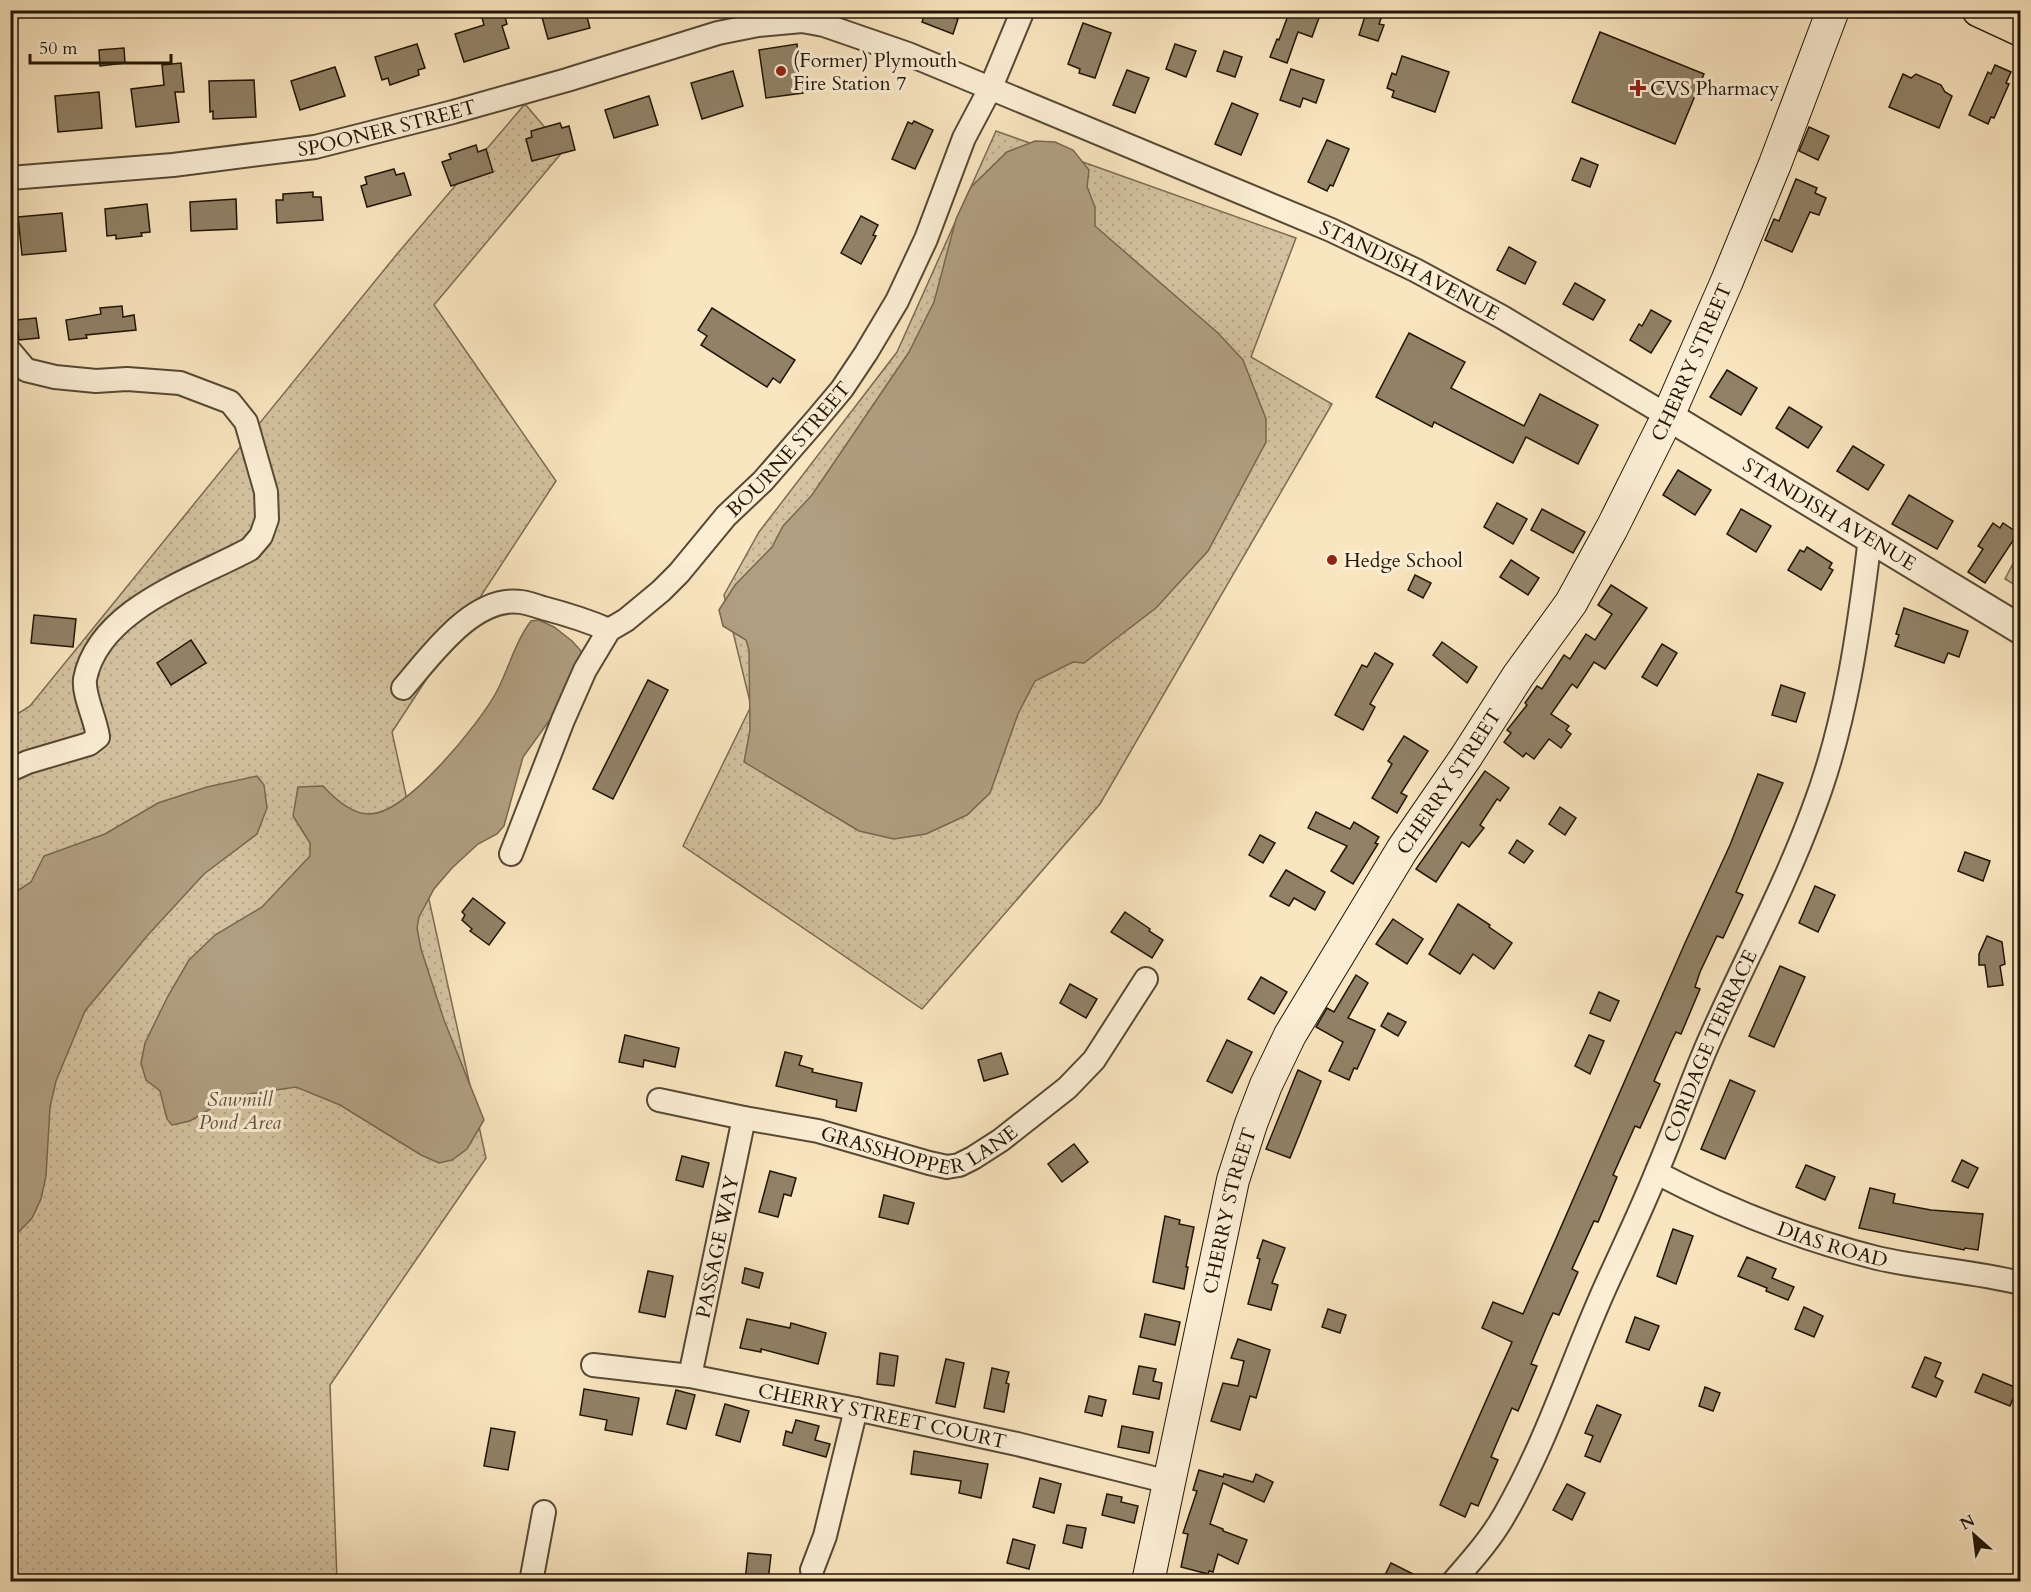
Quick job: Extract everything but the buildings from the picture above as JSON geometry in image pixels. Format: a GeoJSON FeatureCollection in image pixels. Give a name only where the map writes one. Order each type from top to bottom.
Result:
{"type":"FeatureCollection","features":[{"type":"Feature","properties":{"kind":"main road","name":"CHERRY STREET"},"geometry":{"type":"LineString","coordinates":[[1148,1581],[1233,1180],[1251,1124],[1271,1075],[1290,1035],[1402,850],[1467,757],[1518,676],[1571,603],[1612,528],[1668,416],[1726,281],[1775,164],[1833,10]]}},
{"type":"Feature","properties":{"kind":"main road"},"geometry":{"type":"LineString","coordinates":[[1979,10],[2020,29]]}},
{"type":"Feature","properties":{"kind":"street","name":"BOURNE STREET"},"geometry":{"type":"LineString","coordinates":[[511,854],[563,720],[585,670],[609,630],[626,620],[662,591],[726,516],[762,482],[843,389],[866,353],[897,301],[926,239],[964,138],[991,87],[1023,10]]}},
{"type":"Feature","properties":{"kind":"street","name":"STANDISH AVENUE"},"geometry":{"type":"LineString","coordinates":[[757,18],[824,25],[908,54],[1332,230],[1503,317],[2020,629]]}},
{"type":"Feature","properties":{"kind":"street","name":"SPOONER STREET"},"geometry":{"type":"LineString","coordinates":[[10,178],[173,165],[315,147],[567,80],[718,33],[757,18]]}},
{"type":"Feature","properties":{"kind":"street"},"geometry":{"type":"LineString","coordinates":[[10,351],[26,370],[55,377],[76,380],[127,379],[180,383],[230,402],[246,422],[266,492],[267,519],[261,536],[250,549],[135,609],[118,623],[105,639],[91,660],[85,681],[98,737],[89,744],[28,762],[10,770]]}},
{"type":"Feature","properties":{"kind":"street","name":"CORDAGE TERRACE"},"geometry":{"type":"LineString","coordinates":[[1453,1581],[1491,1535],[1529,1466],[1657,1173],[1710,1039],[1778,897],[1814,808],[1834,742],[1851,663],[1862,606],[1870,538]]}},
{"type":"Feature","properties":{"kind":"street"},"geometry":{"type":"LineString","coordinates":[[403,688],[455,628],[485,609],[506,602],[521,602],[583,619],[609,630]]}},
{"type":"Feature","properties":{"kind":"street","name":"GRASSHOPPER LANE"},"geometry":{"type":"LineString","coordinates":[[659,1100],[818,1131],[947,1167],[959,1165],[1001,1140],[1067,1088],[1094,1060],[1146,979]]}},
{"type":"Feature","properties":{"kind":"street","name":"PASSAGE WAY"},"geometry":{"type":"LineString","coordinates":[[690,1376],[744,1118]]}},
{"type":"Feature","properties":{"kind":"street","name":"DIAS ROAD"},"geometry":{"type":"LineString","coordinates":[[1657,1173],[1705,1198],[1782,1229],[1878,1258],[2020,1283]]}},
{"type":"Feature","properties":{"kind":"street","name":"CHERRY STREET COURT"},"geometry":{"type":"LineString","coordinates":[[593,1365],[690,1376],[856,1409],[1017,1444],[1169,1482]]}},
{"type":"Feature","properties":{"kind":"street"},"geometry":{"type":"LineString","coordinates":[[812,1570],[825,1536],[856,1409]]}},
{"type":"Feature","properties":{"kind":"street"},"geometry":{"type":"LineString","coordinates":[[531,1581],[544,1512]]}},
{"type":"Feature","properties":{"kind":"green space","name":"Sawmill Pond Area"},"geometry":{"type":"Polygon","coordinates":[[[525,104],[564,150],[434,305],[556,481],[392,732],[486,1158],[330,1385],[337,1581],[11,1582],[11,718],[30,706],[397,254],[525,104]]]}},
{"type":"Feature","properties":{"kind":"green space"},"geometry":{"type":"Polygon","coordinates":[[[996,131],[1296,238],[1251,357],[1332,404],[1100,804],[922,1009],[683,846],[751,706],[724,595],[759,532],[897,352],[996,131]]]}},
{"type":"Feature","properties":{"kind":"green space"},"geometry":{"type":"Polygon","coordinates":[[[2020,550],[2020,588],[2005,579],[2020,550]]]}},
{"type":"Feature","properties":{"kind":"shaded area"},"geometry":{"type":"Polygon","coordinates":[[[1035,141],[1055,142],[1073,150],[1089,170],[1087,187],[1095,207],[1095,226],[1218,333],[1243,360],[1266,419],[1266,442],[1208,551],[1156,608],[1084,663],[1073,662],[1035,681],[1018,714],[990,793],[967,815],[926,834],[894,839],[859,831],[744,762],[750,730],[749,650],[746,640],[723,626],[719,610],[735,585],[772,547],[783,526],[812,495],[909,352],[934,302],[956,219],[971,187],[1007,152],[1035,141]]]}},
{"type":"Feature","properties":{"kind":"shaded area"},"geometry":{"type":"Polygon","coordinates":[[[539,620],[554,627],[572,641],[581,651],[581,664],[554,714],[523,757],[504,826],[497,834],[478,844],[452,868],[434,889],[419,917],[417,928],[421,949],[444,1020],[484,1120],[467,1149],[452,1160],[439,1163],[421,1155],[340,1105],[296,1087],[230,1097],[190,1121],[172,1125],[167,1119],[160,1091],[146,1080],[141,1063],[145,1043],[189,960],[215,935],[262,907],[310,856],[310,843],[293,816],[298,787],[323,786],[344,804],[356,811],[369,814],[384,810],[402,800],[440,765],[475,724],[497,691],[525,629],[531,621],[539,620]]]}},
{"type":"Feature","properties":{"kind":"shaded area"},"geometry":{"type":"Polygon","coordinates":[[[257,776],[264,785],[267,808],[257,834],[204,874],[147,936],[85,1011],[56,1081],[50,1107],[46,1176],[41,1199],[32,1218],[11,1240],[11,895],[31,882],[44,856],[105,834],[158,803],[207,787],[257,776]]]}},
{"type":"Feature","properties":{"kind":"place","name":"(Former) Plymouth Fire Station 7"},"geometry":{"type":"Point","coordinates":[781,71]}},
{"type":"Feature","properties":{"kind":"place","name":"CVS Pharmacy"},"geometry":{"type":"Point","coordinates":[1638,88]}},
{"type":"Feature","properties":{"kind":"place","name":"Hedge School"},"geometry":{"type":"Point","coordinates":[1332,560]}}]}
